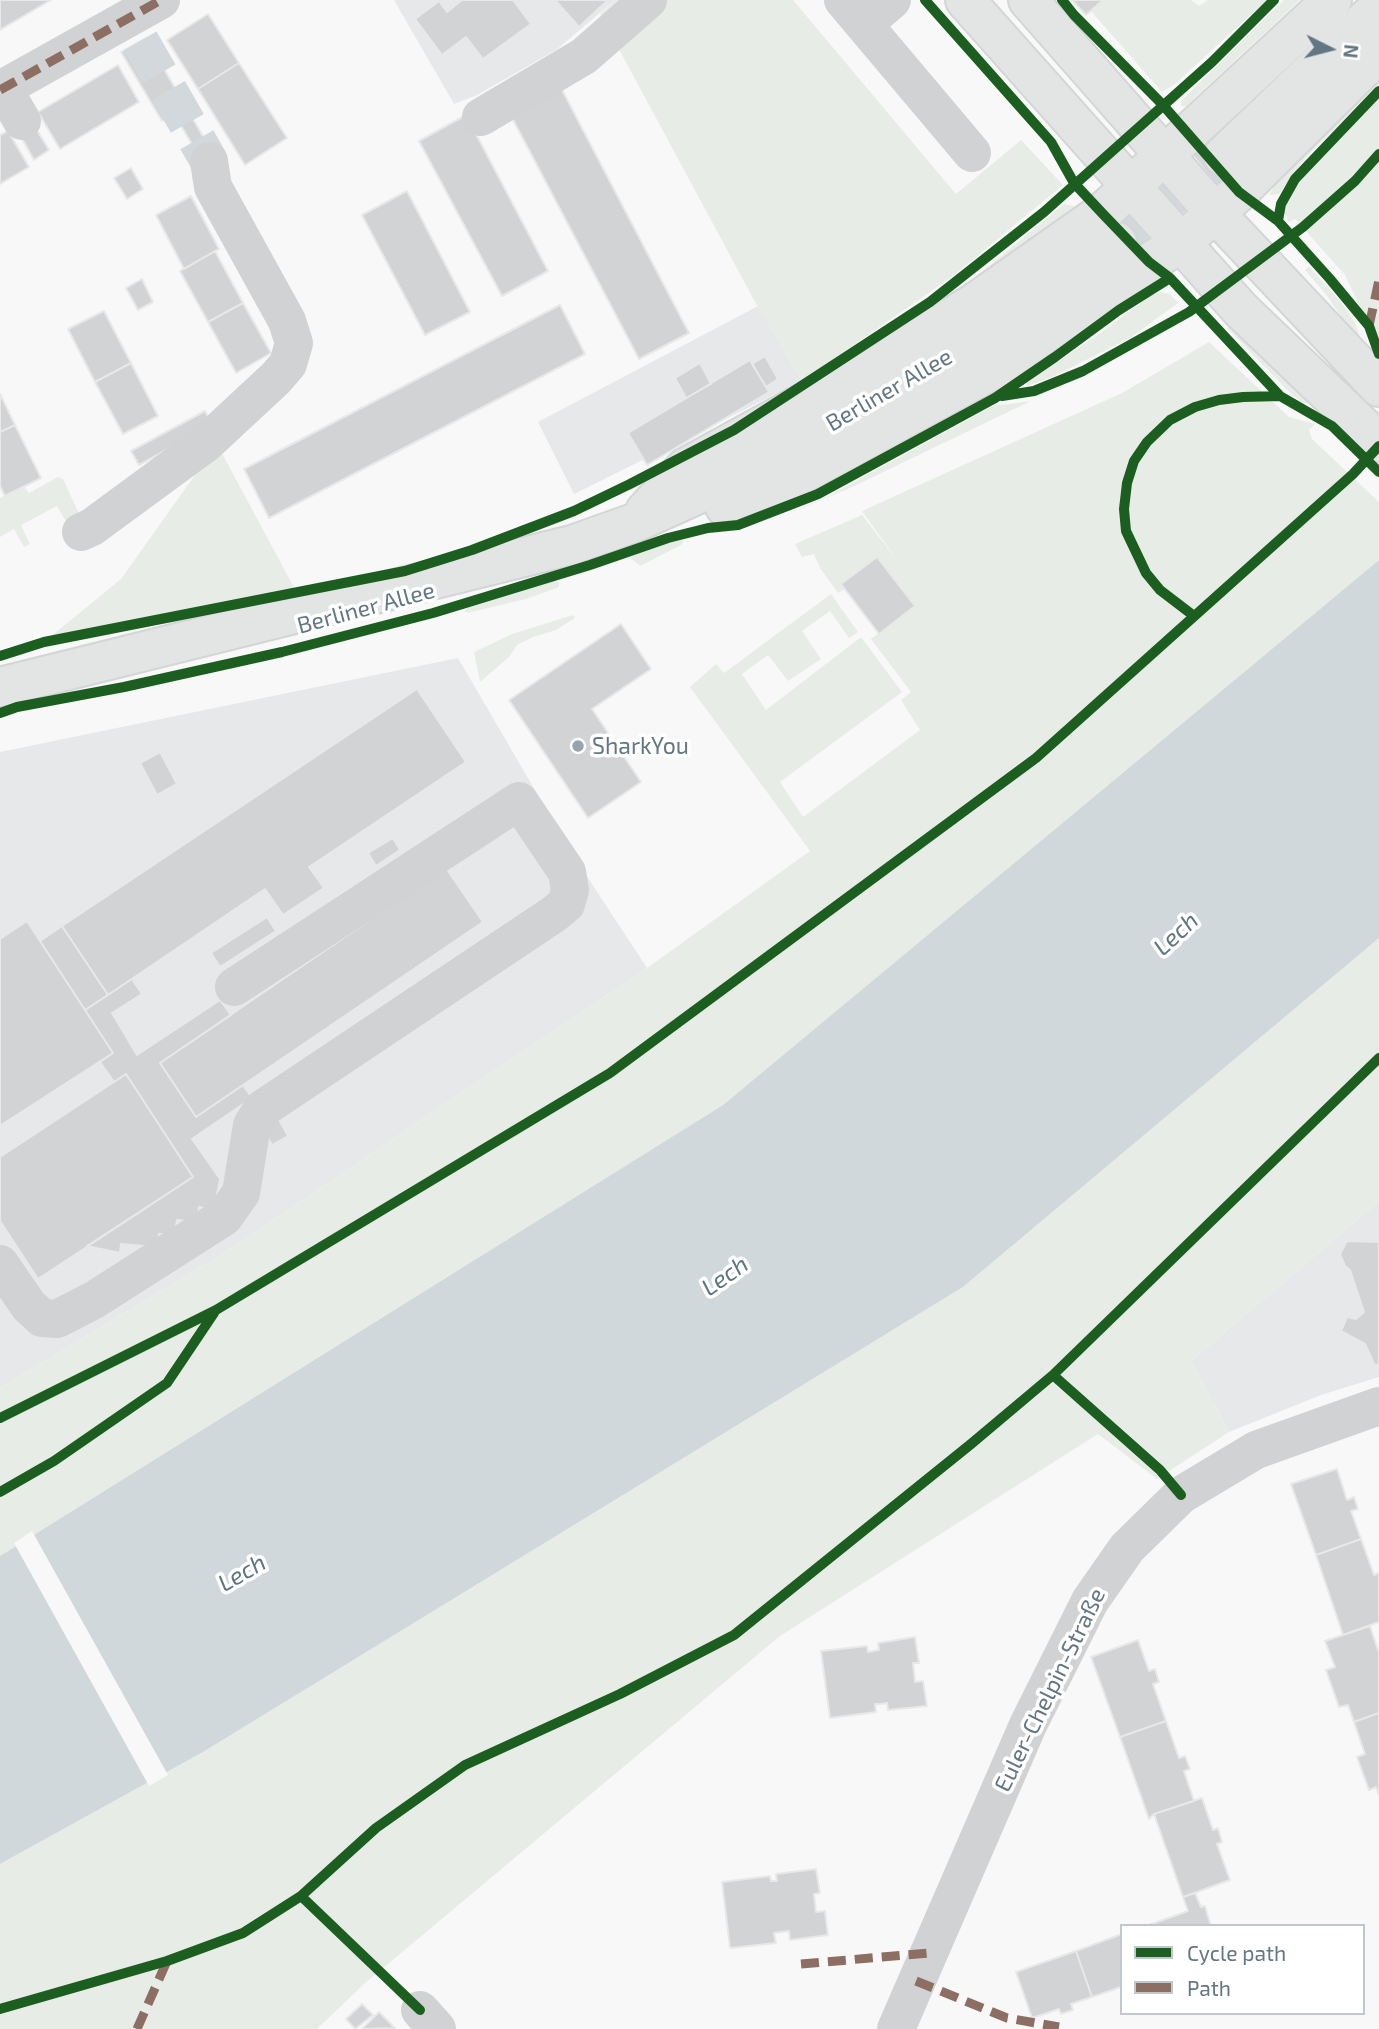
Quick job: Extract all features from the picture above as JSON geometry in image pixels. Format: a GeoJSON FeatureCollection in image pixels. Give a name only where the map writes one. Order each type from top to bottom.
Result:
{"type":"FeatureCollection","features":[{"type":"Feature","properties":{"kind":"main road"},"geometry":{"type":"LineString","coordinates":[[965,0],[1241,310],[1379,442]]}},
{"type":"Feature","properties":{"kind":"main road"},"geometry":{"type":"LineString","coordinates":[[1028,0],[1216,214],[1376,384]]}},
{"type":"Feature","properties":{"kind":"main road"},"geometry":{"type":"LineString","coordinates":[[635,523],[685,468],[858,373],[972,304],[1102,213],[1332,0]]}},
{"type":"Feature","properties":{"kind":"main road"},"geometry":{"type":"LineString","coordinates":[[1223,156],[1379,7]]}},
{"type":"Feature","properties":{"kind":"main road"},"geometry":{"type":"LineString","coordinates":[[635,523],[696,518],[790,481],[993,370],[1181,243],[1216,214],[1379,53]]}},
{"type":"Feature","properties":{"kind":"main road","name":"Berliner Allee"},"geometry":{"type":"LineString","coordinates":[[0,687],[572,545],[635,523],[747,472],[960,350],[1117,242]]}},
{"type":"Feature","properties":{"kind":"street"},"geometry":{"type":"LineString","coordinates":[[22,121],[2,89],[128,33],[160,0]]}},
{"type":"Feature","properties":{"kind":"street"},"geometry":{"type":"LineString","coordinates":[[481,117],[584,56],[648,0]]}},
{"type":"Feature","properties":{"kind":"street"},"geometry":{"type":"LineString","coordinates":[[866,8],[972,153]]}},
{"type":"Feature","properties":{"kind":"street"},"geometry":{"type":"LineString","coordinates":[[80,532],[92,527],[205,444],[288,364],[293,343],[287,321],[213,187],[209,161]]}},
{"type":"Feature","properties":{"kind":"street"},"geometry":{"type":"LineString","coordinates":[[209,418],[266,387]]}},
{"type":"Feature","properties":{"kind":"street"},"geometry":{"type":"LineString","coordinates":[[0,1264],[29,1306],[42,1318],[57,1319],[94,1300],[224,1217],[241,1193],[252,1125],[262,1109],[554,914],[566,904],[570,890],[567,872],[519,801],[234,987]]}},
{"type":"Feature","properties":{"kind":"street","name":"Euler-Chelpin-Straße"},"geometry":{"type":"LineString","coordinates":[[896,2029],[1028,1725],[1090,1601],[1127,1548],[1181,1495],[1256,1450],[1379,1406]]}},
{"type":"Feature","properties":{"kind":"shaded area"},"geometry":{"type":"Polygon","coordinates":[[[394,0],[615,0],[556,50],[477,95],[454,104],[394,0]]]}},
{"type":"Feature","properties":{"kind":"shaded area"},"geometry":{"type":"Polygon","coordinates":[[[615,0],[793,0],[956,194],[1021,140],[1063,185],[953,276],[802,381],[754,300],[600,14],[615,0]]]}},
{"type":"Feature","properties":{"kind":"shaded area"},"geometry":{"type":"Polygon","coordinates":[[[1101,0],[1191,0],[1199,6],[1208,0],[1267,0],[1175,84],[1162,92],[1091,11],[1101,0]]]}},
{"type":"Feature","properties":{"kind":"shaded area"},"geometry":{"type":"Polygon","coordinates":[[[1284,0],[1300,0],[1186,106],[1181,106],[1181,101],[1284,0]]]}},
{"type":"Feature","properties":{"kind":"shaded area"},"geometry":{"type":"Polygon","coordinates":[[[1379,74],[1379,87],[1306,157],[1279,194],[1269,195],[1282,172],[1379,74]]]}},
{"type":"Feature","properties":{"kind":"shaded area"},"geometry":{"type":"Polygon","coordinates":[[[1379,91],[1379,354],[1345,275],[1295,219],[1289,222],[1281,204],[1295,179],[1379,91]]]}},
{"type":"Feature","properties":{"kind":"shaded area"},"geometry":{"type":"Polygon","coordinates":[[[1064,204],[1076,209],[1011,263],[936,304],[977,276],[1064,204]]]}},
{"type":"Feature","properties":{"kind":"shaded area"},"geometry":{"type":"Polygon","coordinates":[[[1309,266],[1354,321],[1367,354],[1327,296],[1305,270],[1309,266]]]}},
{"type":"Feature","properties":{"kind":"shaded area"},"geometry":{"type":"Polygon","coordinates":[[[1161,292],[1170,294],[1178,303],[1130,338],[1052,377],[1027,386],[1026,383],[1151,295],[1161,292]]]}},
{"type":"Feature","properties":{"kind":"shaded area"},"geometry":{"type":"Polygon","coordinates":[[[758,306],[802,381],[574,494],[538,422],[758,306]]]}},
{"type":"Feature","properties":{"kind":"shaded area"},"geometry":{"type":"Polygon","coordinates":[[[1236,323],[1317,404],[1303,403],[1292,395],[1227,328],[1236,323]]]}},
{"type":"Feature","properties":{"kind":"shaded area"},"geometry":{"type":"Polygon","coordinates":[[[1209,342],[1289,417],[1315,424],[1309,430],[1312,439],[1379,502],[1379,560],[723,1105],[0,1556],[0,1388],[221,1255],[647,968],[810,851],[690,687],[716,664],[724,673],[831,594],[858,632],[849,638],[830,611],[802,631],[821,659],[788,681],[768,655],[742,674],[766,710],[861,637],[902,692],[780,782],[803,817],[920,730],[901,700],[911,692],[871,639],[914,606],[877,557],[841,584],[845,589],[838,593],[820,568],[814,554],[802,557],[795,544],[862,515],[897,560],[862,511],[1122,393],[1209,342]]]}},
{"type":"Feature","properties":{"kind":"shaded area"},"geometry":{"type":"Polygon","coordinates":[[[1031,401],[850,488],[781,517],[829,496],[993,406],[1031,401]]]}},
{"type":"Feature","properties":{"kind":"shaded area"},"geometry":{"type":"Polygon","coordinates":[[[217,444],[297,593],[44,642],[121,579],[217,444]]]}},
{"type":"Feature","properties":{"kind":"shaded area"},"geometry":{"type":"Polygon","coordinates":[[[58,477],[63,479],[81,518],[68,525],[57,506],[21,525],[30,544],[24,547],[14,529],[0,537],[0,498],[24,486],[29,493],[58,477]]]}},
{"type":"Feature","properties":{"kind":"shaded area"},"geometry":{"type":"Polygon","coordinates":[[[679,539],[684,541],[681,545],[640,566],[629,557],[657,544],[679,539]]]}},
{"type":"Feature","properties":{"kind":"shaded area"},"geometry":{"type":"Polygon","coordinates":[[[555,580],[559,587],[526,599],[467,613],[465,611],[467,607],[483,601],[555,580]]]}},
{"type":"Feature","properties":{"kind":"shaded area"},"geometry":{"type":"Polygon","coordinates":[[[573,615],[575,618],[556,630],[517,645],[509,657],[480,682],[474,652],[512,634],[573,615]]]}},
{"type":"Feature","properties":{"kind":"shaded area"},"geometry":{"type":"Polygon","coordinates":[[[458,658],[571,852],[647,968],[221,1255],[0,1388],[0,752],[458,658]]]}},
{"type":"Feature","properties":{"kind":"shaded area"},"geometry":{"type":"Polygon","coordinates":[[[1379,938],[1379,1201],[1191,1361],[1229,1432],[1157,1479],[1098,1434],[780,1636],[364,1984],[317,2029],[0,2029],[0,1864],[203,1752],[963,1287],[1379,938]]]}},
{"type":"Feature","properties":{"kind":"shaded area"},"geometry":{"type":"Polygon","coordinates":[[[1379,1201],[1379,1377],[1321,1395],[1229,1432],[1191,1361],[1379,1201]]]}},
{"type":"Feature","properties":{"kind":"water","name":"Lech"},"geometry":{"type":"Polygon","coordinates":[[[1379,560],[1379,938],[963,1287],[203,1752],[0,1864],[0,1556],[723,1105],[1379,560]]]}},
{"type":"Feature","properties":{"kind":"pier"},"geometry":{"type":"Polygon","coordinates":[[[32,1531],[168,1775],[149,1786],[14,1543],[32,1531]]]}},
{"type":"Feature","properties":{"kind":"building"},"geometry":{"type":"Polygon","coordinates":[[[0,0],[51,0],[0,30],[0,0]]]}},
{"type":"Feature","properties":{"kind":"building"},"geometry":{"type":"Polygon","coordinates":[[[462,0],[513,0],[531,24],[483,59],[466,37],[442,55],[415,19],[439,1],[447,12],[462,0]]]}},
{"type":"Feature","properties":{"kind":"building"},"geometry":{"type":"Polygon","coordinates":[[[555,0],[608,0],[579,27],[555,0]]]}},
{"type":"Feature","properties":{"kind":"building"},"geometry":{"type":"Polygon","coordinates":[[[1072,0],[1101,0],[1102,1],[1086,15],[1072,0]]]}},
{"type":"Feature","properties":{"kind":"building"},"geometry":{"type":"Polygon","coordinates":[[[208,14],[239,63],[198,89],[167,40],[208,14]]]}},
{"type":"Feature","properties":{"kind":"building"},"geometry":{"type":"Polygon","coordinates":[[[146,38],[215,157],[204,164],[174,114],[162,121],[121,52],[146,38]]]}},
{"type":"Feature","properties":{"kind":"building"},"geometry":{"type":"Polygon","coordinates":[[[239,63],[287,138],[245,165],[198,89],[239,63]]]}},
{"type":"Feature","properties":{"kind":"building"},"geometry":{"type":"Polygon","coordinates":[[[118,65],[139,102],[60,149],[38,112],[118,65]]]}},
{"type":"Feature","properties":{"kind":"building"},"geometry":{"type":"Polygon","coordinates":[[[560,86],[689,333],[639,359],[509,112],[560,86]]]}},
{"type":"Feature","properties":{"kind":"building"},"geometry":{"type":"Polygon","coordinates":[[[466,115],[548,271],[502,296],[419,141],[466,115]]]}},
{"type":"Feature","properties":{"kind":"building"},"geometry":{"type":"Polygon","coordinates":[[[29,117],[49,150],[34,160],[15,126],[29,117]]]}},
{"type":"Feature","properties":{"kind":"building"},"geometry":{"type":"Polygon","coordinates":[[[8,131],[29,167],[0,184],[0,135],[8,131]]]}},
{"type":"Feature","properties":{"kind":"building"},"geometry":{"type":"Polygon","coordinates":[[[131,168],[143,189],[127,199],[114,178],[131,168]]]}},
{"type":"Feature","properties":{"kind":"building"},"geometry":{"type":"Polygon","coordinates":[[[407,191],[470,312],[425,335],[362,215],[407,191]]]}},
{"type":"Feature","properties":{"kind":"building"},"geometry":{"type":"Polygon","coordinates":[[[191,196],[219,249],[184,269],[156,215],[191,196]]]}},
{"type":"Feature","properties":{"kind":"building"},"geometry":{"type":"Polygon","coordinates":[[[215,251],[243,303],[208,322],[180,271],[215,251]]]}},
{"type":"Feature","properties":{"kind":"building"},"geometry":{"type":"Polygon","coordinates":[[[142,279],[153,302],[138,310],[126,288],[142,279]]]}},
{"type":"Feature","properties":{"kind":"building"},"geometry":{"type":"Polygon","coordinates":[[[243,303],[271,353],[236,373],[208,322],[243,303]]]}},
{"type":"Feature","properties":{"kind":"building"},"geometry":{"type":"Polygon","coordinates":[[[560,305],[585,354],[269,518],[244,469],[560,305]]]}},
{"type":"Feature","properties":{"kind":"building"},"geometry":{"type":"Polygon","coordinates":[[[104,311],[131,363],[95,382],[68,329],[104,311]]]}},
{"type":"Feature","properties":{"kind":"building"},"geometry":{"type":"Polygon","coordinates":[[[765,356],[778,379],[766,387],[752,364],[765,356]]]}},
{"type":"Feature","properties":{"kind":"building"},"geometry":{"type":"Polygon","coordinates":[[[750,360],[769,392],[647,465],[628,433],[750,360]]]}},
{"type":"Feature","properties":{"kind":"building"},"geometry":{"type":"Polygon","coordinates":[[[131,363],[158,416],[123,434],[95,382],[131,363]]]}},
{"type":"Feature","properties":{"kind":"building"},"geometry":{"type":"Polygon","coordinates":[[[700,363],[711,384],[686,398],[675,378],[700,363]]]}},
{"type":"Feature","properties":{"kind":"building"},"geometry":{"type":"Polygon","coordinates":[[[0,394],[15,425],[0,432],[0,394]]]}},
{"type":"Feature","properties":{"kind":"building"},"geometry":{"type":"Polygon","coordinates":[[[205,411],[212,425],[139,465],[131,451],[205,411]]]}},
{"type":"Feature","properties":{"kind":"building"},"geometry":{"type":"Polygon","coordinates":[[[15,425],[41,478],[5,496],[0,486],[0,432],[15,425]]]}},
{"type":"Feature","properties":{"kind":"building"},"geometry":{"type":"Polygon","coordinates":[[[877,557],[915,606],[879,634],[841,584],[877,557]]]}},
{"type":"Feature","properties":{"kind":"building","name":"SharkYou"},"geometry":{"type":"Polygon","coordinates":[[[621,624],[651,669],[592,709],[641,782],[588,818],[509,700],[621,624]]]}},
{"type":"Feature","properties":{"kind":"building"},"geometry":{"type":"Polygon","coordinates":[[[417,689],[466,762],[309,867],[324,888],[283,915],[265,889],[108,995],[62,926],[417,689]]]}},
{"type":"Feature","properties":{"kind":"building"},"geometry":{"type":"Polygon","coordinates":[[[160,752],[177,784],[157,795],[140,763],[160,752]]]}},
{"type":"Feature","properties":{"kind":"building"},"geometry":{"type":"Polygon","coordinates":[[[393,838],[400,850],[376,866],[368,853],[393,838]]]}},
{"type":"Feature","properties":{"kind":"building"},"geometry":{"type":"Polygon","coordinates":[[[446,868],[483,922],[196,1117],[160,1063],[446,868]]]}},
{"type":"Feature","properties":{"kind":"building"},"geometry":{"type":"Polygon","coordinates":[[[267,917],[276,931],[220,967],[211,953],[267,917]]]}},
{"type":"Feature","properties":{"kind":"building"},"geometry":{"type":"Polygon","coordinates":[[[27,921],[113,1053],[0,1126],[0,939],[27,921]]]}},
{"type":"Feature","properties":{"kind":"building"},"geometry":{"type":"Polygon","coordinates":[[[62,926],[108,995],[85,1010],[40,941],[62,926]]]}},
{"type":"Feature","properties":{"kind":"building"},"geometry":{"type":"Polygon","coordinates":[[[132,979],[142,994],[112,1013],[137,1055],[220,1000],[231,1015],[160,1063],[196,1117],[243,1085],[252,1098],[192,1139],[220,1179],[214,1210],[199,1207],[197,1222],[177,1220],[174,1235],[159,1234],[157,1247],[121,1244],[120,1253],[87,1246],[193,1177],[126,1074],[114,1082],[100,1062],[113,1053],[85,1010],[132,979]]]}},
{"type":"Feature","properties":{"kind":"building"},"geometry":{"type":"Polygon","coordinates":[[[126,1074],[193,1177],[38,1279],[0,1221],[0,1157],[126,1074]]]}},
{"type":"Feature","properties":{"kind":"building"},"geometry":{"type":"Polygon","coordinates":[[[277,1116],[288,1136],[272,1145],[261,1126],[277,1116]]]}},
{"type":"Feature","properties":{"kind":"building"},"geometry":{"type":"Polygon","coordinates":[[[1347,1241],[1379,1242],[1379,1364],[1375,1366],[1365,1344],[1341,1331],[1347,1317],[1356,1319],[1364,1312],[1350,1270],[1345,1266],[1340,1254],[1347,1241]]]}},
{"type":"Feature","properties":{"kind":"building"},"geometry":{"type":"Polygon","coordinates":[[[1337,1469],[1347,1500],[1354,1497],[1358,1509],[1351,1511],[1361,1539],[1316,1555],[1291,1484],[1337,1469]]]}},
{"type":"Feature","properties":{"kind":"building"},"geometry":{"type":"Polygon","coordinates":[[[1361,1539],[1374,1575],[1379,1573],[1379,1622],[1343,1635],[1316,1555],[1361,1539]]]}},
{"type":"Feature","properties":{"kind":"building"},"geometry":{"type":"Polygon","coordinates":[[[1370,1626],[1379,1653],[1379,1713],[1354,1722],[1348,1705],[1339,1707],[1326,1670],[1335,1667],[1325,1641],[1370,1626]]]}},
{"type":"Feature","properties":{"kind":"building"},"geometry":{"type":"Polygon","coordinates":[[[915,1637],[919,1663],[913,1663],[915,1682],[923,1681],[927,1706],[888,1710],[887,1703],[875,1704],[876,1712],[830,1718],[821,1651],[867,1646],[868,1652],[879,1650],[878,1643],[915,1637]]]}},
{"type":"Feature","properties":{"kind":"building"},"geometry":{"type":"Polygon","coordinates":[[[1138,1640],[1149,1671],[1155,1669],[1159,1682],[1153,1684],[1166,1721],[1120,1737],[1091,1657],[1138,1640]]]}},
{"type":"Feature","properties":{"kind":"building"},"geometry":{"type":"Polygon","coordinates":[[[1379,1713],[1379,1796],[1376,1787],[1369,1790],[1357,1757],[1365,1754],[1354,1722],[1379,1713]]]}},
{"type":"Feature","properties":{"kind":"building"},"geometry":{"type":"Polygon","coordinates":[[[1166,1721],[1179,1758],[1185,1756],[1190,1769],[1184,1771],[1194,1801],[1154,1814],[1149,1819],[1120,1737],[1166,1721]]]}},
{"type":"Feature","properties":{"kind":"building"},"geometry":{"type":"Polygon","coordinates":[[[1202,1798],[1213,1830],[1218,1828],[1222,1842],[1217,1844],[1230,1880],[1183,1897],[1154,1814],[1202,1798]]]}},
{"type":"Feature","properties":{"kind":"building"},"geometry":{"type":"Polygon","coordinates":[[[816,1869],[820,1893],[814,1894],[816,1912],[825,1911],[828,1935],[790,1940],[789,1931],[781,1932],[774,1933],[776,1943],[730,1948],[722,1882],[770,1876],[771,1881],[777,1881],[776,1874],[816,1869]]]}},
{"type":"Feature","properties":{"kind":"building"},"geometry":{"type":"Polygon","coordinates":[[[1195,1893],[1201,1907],[1205,1906],[1210,1924],[1152,1924],[1188,1911],[1183,1897],[1195,1893]]]}},
{"type":"Feature","properties":{"kind":"building"},"geometry":{"type":"Polygon","coordinates":[[[1120,1935],[1120,1987],[1092,1997],[1076,1951],[1120,1935]]]}},
{"type":"Feature","properties":{"kind":"building"},"geometry":{"type":"Polygon","coordinates":[[[1076,1951],[1092,1997],[1071,2004],[1073,2010],[1061,2014],[1059,2009],[1032,2018],[1016,1972],[1076,1951]]]}},
{"type":"Feature","properties":{"kind":"building"},"geometry":{"type":"Polygon","coordinates":[[[362,2004],[373,2015],[355,2029],[346,2019],[362,2004]]]}},
{"type":"Feature","properties":{"kind":"building"},"geometry":{"type":"Polygon","coordinates":[[[379,2012],[395,2028],[362,2029],[379,2012]]]}},
{"type":"Feature","properties":{"kind":"tunnel"},"geometry":{"type":"LineString","coordinates":[[140,41],[209,161]]}},
{"type":"Feature","properties":{"kind":"tunnel"},"geometry":{"type":"LineString","coordinates":[[1117,242],[1223,156]]}},
{"type":"Feature","properties":{"kind":"marked path"},"geometry":{"type":"LineString","coordinates":[[0,90],[161,0]]}},
{"type":"Feature","properties":{"kind":"marked path"},"geometry":{"type":"LineString","coordinates":[[1369,326],[1379,280]]}},
{"type":"Feature","properties":{"kind":"marked path"},"geometry":{"type":"LineString","coordinates":[[801,1964],[929,1953]]}},
{"type":"Feature","properties":{"kind":"marked path"},"geometry":{"type":"LineString","coordinates":[[137,2029],[167,1961]]}},
{"type":"Feature","properties":{"kind":"marked path"},"geometry":{"type":"LineString","coordinates":[[916,1981],[1007,2018],[1059,2027]]}},
{"type":"Feature","properties":{"kind":"cycle path"},"geometry":{"type":"LineString","coordinates":[[925,0],[1051,142],[1074,183],[1149,262],[1170,278],[1280,396],[1332,426],[1379,472]]}},
{"type":"Feature","properties":{"kind":"cycle path"},"geometry":{"type":"LineString","coordinates":[[1062,0],[1162,104],[1239,192],[1278,221],[1330,279],[1369,326],[1379,354]]}},
{"type":"Feature","properties":{"kind":"cycle path"},"geometry":{"type":"LineString","coordinates":[[0,656],[44,642],[405,571],[472,550],[574,511],[630,484],[734,430],[930,302],[1044,212],[1212,62],[1274,0]]}},
{"type":"Feature","properties":{"kind":"cycle path"},"geometry":{"type":"LineString","coordinates":[[1278,221],[1281,204],[1295,179],[1379,91]]}},
{"type":"Feature","properties":{"kind":"cycle path"},"geometry":{"type":"LineString","coordinates":[[1002,396],[1034,391],[1083,371],[1189,312],[1303,227],[1355,181],[1379,154]]}},
{"type":"Feature","properties":{"kind":"cycle path"},"geometry":{"type":"LineString","coordinates":[[0,713],[17,707],[124,687],[282,652],[433,613],[668,538],[708,528],[738,525],[818,494],[995,398],[1119,310],[1170,278]]}},
{"type":"Feature","properties":{"kind":"cycle path"},"geometry":{"type":"LineString","coordinates":[[1194,616],[1160,590],[1146,573],[1126,531],[1124,509],[1127,483],[1134,461],[1147,442],[1170,420],[1195,407],[1219,400],[1280,396]]}},
{"type":"Feature","properties":{"kind":"cycle path"},"geometry":{"type":"LineString","coordinates":[[0,1418],[216,1310],[610,1073],[1036,758],[1353,474],[1379,446]]}},
{"type":"Feature","properties":{"kind":"cycle path"},"geometry":{"type":"LineString","coordinates":[[0,2009],[167,1961],[243,1933],[301,1896],[376,1828],[465,1765],[620,1694],[734,1635],[1053,1375],[1379,1058]]}},
{"type":"Feature","properties":{"kind":"cycle path"},"geometry":{"type":"LineString","coordinates":[[0,1492],[54,1461],[167,1383],[214,1313]]}},
{"type":"Feature","properties":{"kind":"cycle path"},"geometry":{"type":"LineString","coordinates":[[1053,1375],[1160,1470],[1181,1495]]}},
{"type":"Feature","properties":{"kind":"cycle path"},"geometry":{"type":"LineString","coordinates":[[301,1896],[420,2010]]}},
{"type":"Feature","properties":{"kind":"place","name":"SharkYou"},"geometry":{"type":"Point","coordinates":[578,746]}}]}
